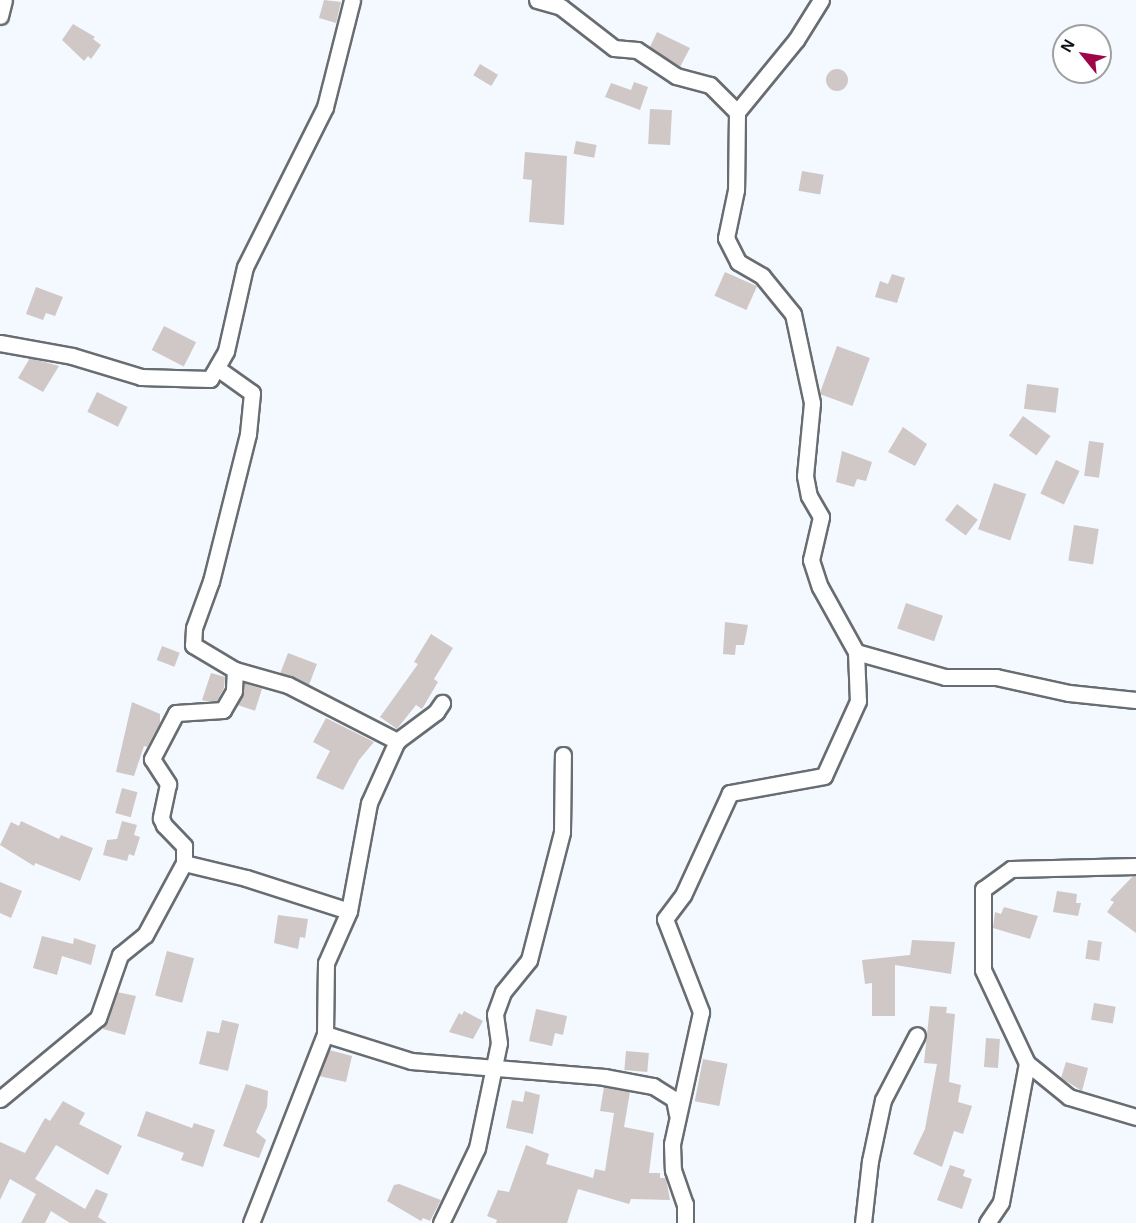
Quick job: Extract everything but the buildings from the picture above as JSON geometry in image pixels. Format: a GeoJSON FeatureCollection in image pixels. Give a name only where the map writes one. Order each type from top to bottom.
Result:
{"type":"FeatureCollection","features":[{"type":"Feature","properties":{"kind":"street"},"geometry":{"type":"LineString","coordinates":[[0,16],[4,0]]}},
{"type":"Feature","properties":{"kind":"street"},"geometry":{"type":"LineString","coordinates":[[0,343],[72,356],[141,377],[210,379],[226,351],[245,267],[325,107],[352,0]]}},
{"type":"Feature","properties":{"kind":"street"},"geometry":{"type":"LineString","coordinates":[[537,0],[561,7],[614,48],[637,50],[676,75],[710,85],[737,112]]}},
{"type":"Feature","properties":{"kind":"street"},"geometry":{"type":"LineString","coordinates":[[685,1223],[685,1204],[673,1170],[672,1144],[700,1012],[665,919],[683,895],[730,793],[824,776],[858,701],[856,652],[820,587],[811,560],[821,517],[809,496],[805,476],[813,403],[793,314],[762,276],[738,262],[726,238],[736,190],[737,112],[796,40],[821,0]]}},
{"type":"Feature","properties":{"kind":"street"},"geometry":{"type":"LineString","coordinates":[[217,368],[252,393],[248,434],[211,581],[194,628],[193,645],[235,670],[288,685],[397,741]]}},
{"type":"Feature","properties":{"kind":"street"},"geometry":{"type":"LineString","coordinates":[[856,652],[945,677],[996,677],[1070,693],[1136,700]]}},
{"type":"Feature","properties":{"kind":"street"},"geometry":{"type":"LineString","coordinates":[[0,1099],[98,1018],[120,955],[145,935],[184,863],[184,846],[161,818],[168,784],[152,759],[176,713],[223,710],[234,691],[235,670]]}},
{"type":"Feature","properties":{"kind":"street"},"geometry":{"type":"LineString","coordinates":[[251,1223],[326,1034],[326,963],[349,911],[369,803],[397,741],[436,712],[442,703]]}},
{"type":"Feature","properties":{"kind":"street"},"geometry":{"type":"LineString","coordinates":[[441,1223],[477,1148],[500,1043],[495,1014],[503,992],[529,960],[562,832],[563,755]]}},
{"type":"Feature","properties":{"kind":"street"},"geometry":{"type":"LineString","coordinates":[[184,863],[246,878],[349,911]]}},
{"type":"Feature","properties":{"kind":"street"},"geometry":{"type":"LineString","coordinates":[[1136,866],[1011,869],[983,889],[983,970],[1027,1063],[1069,1097],[1136,1117]]}},
{"type":"Feature","properties":{"kind":"street"},"geometry":{"type":"LineString","coordinates":[[326,1034],[411,1061],[604,1077],[652,1086],[674,1099],[678,1117]]}},
{"type":"Feature","properties":{"kind":"street"},"geometry":{"type":"LineString","coordinates":[[863,1223],[870,1161],[883,1100],[916,1035]]}},
{"type":"Feature","properties":{"kind":"street"},"geometry":{"type":"LineString","coordinates":[[987,1223],[1001,1202],[1027,1063]]}}]}
